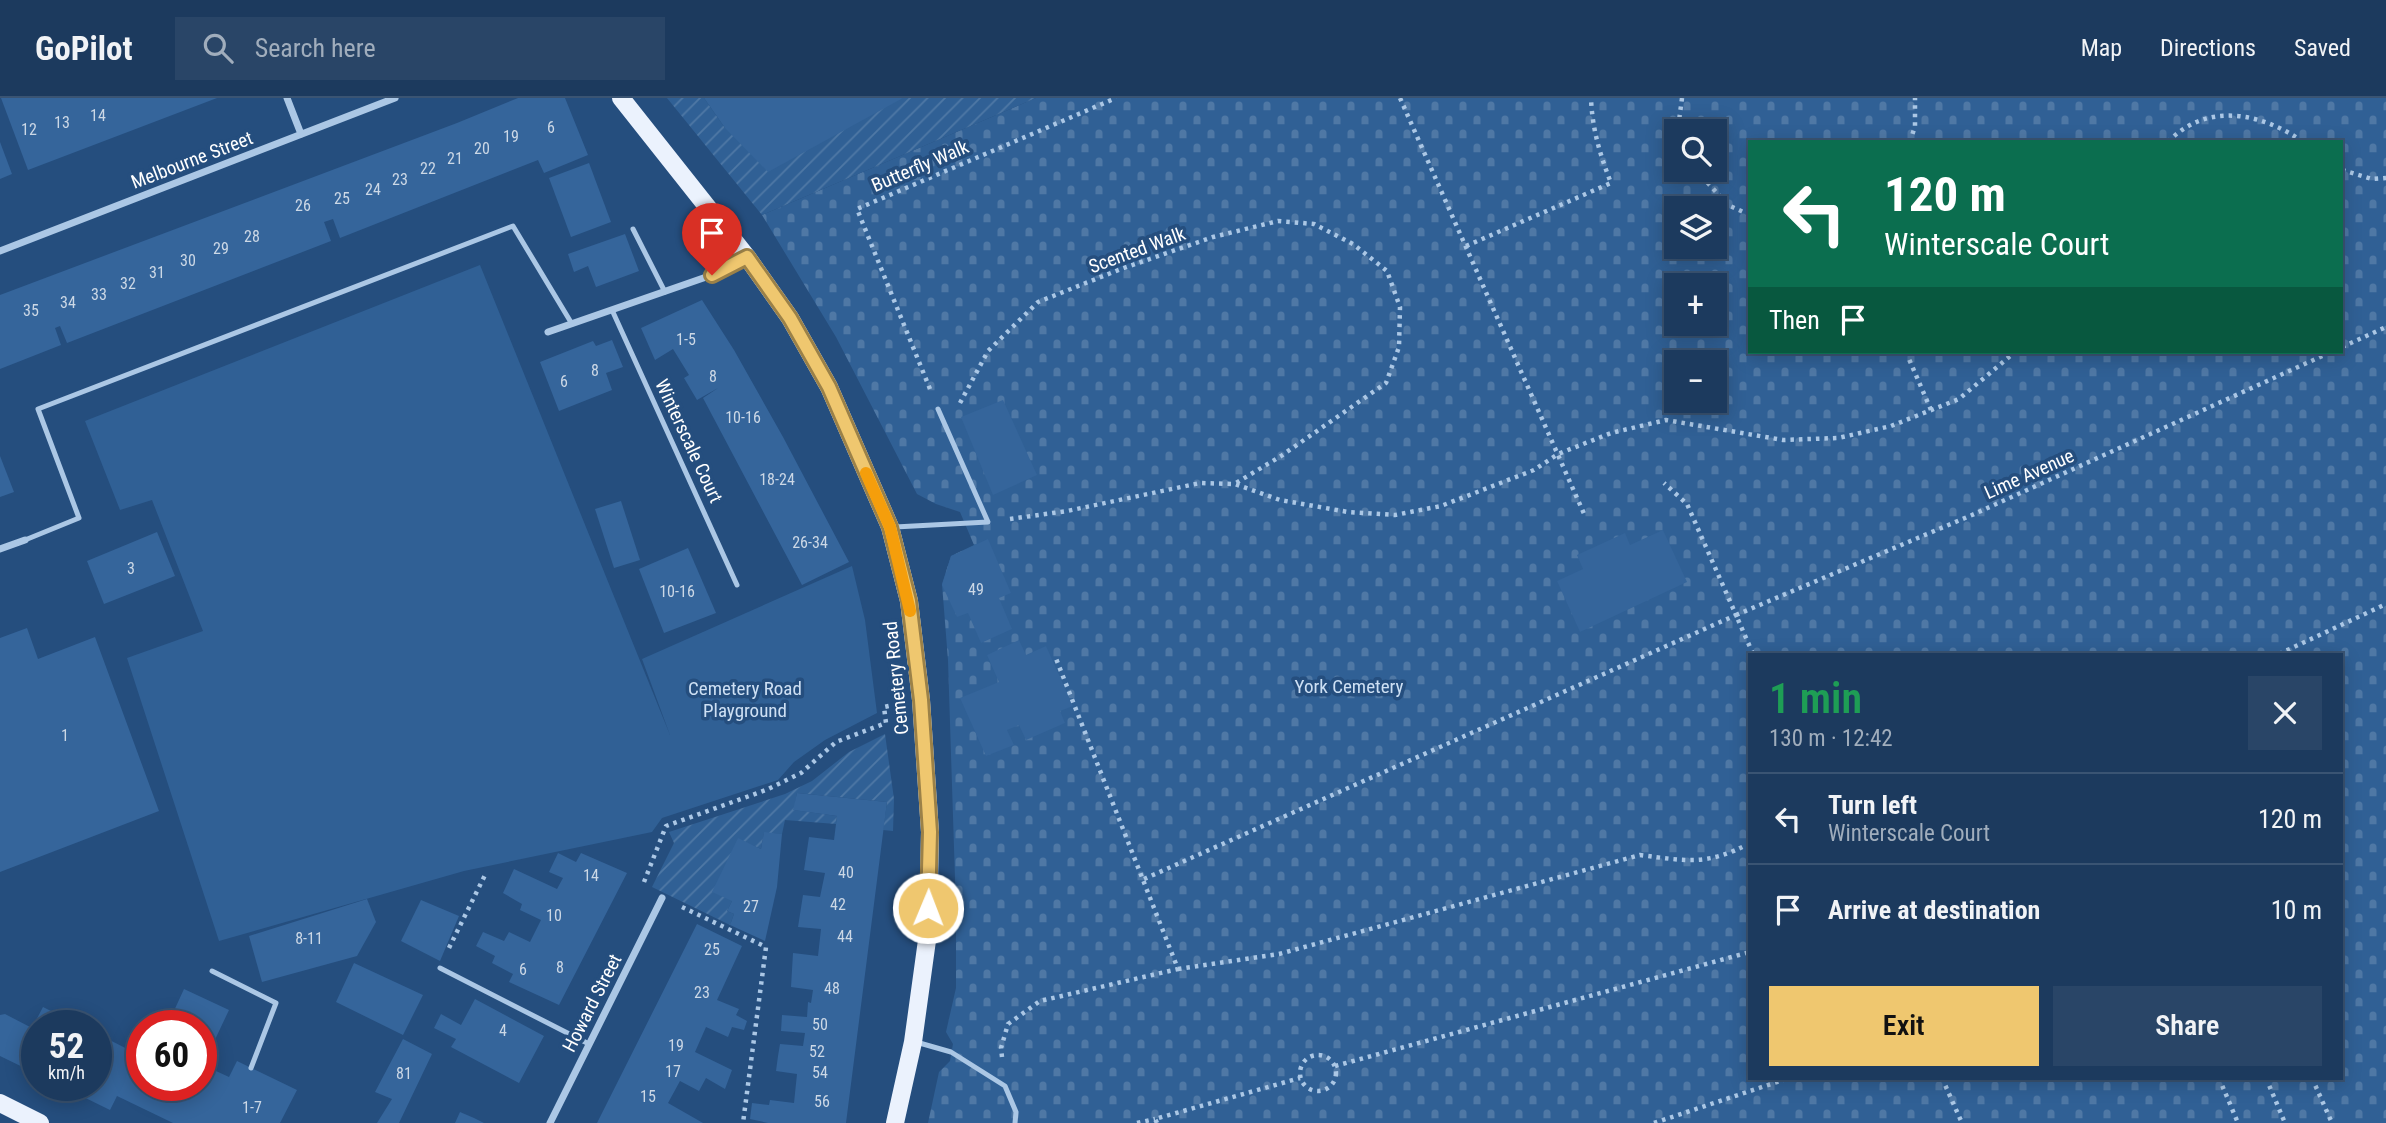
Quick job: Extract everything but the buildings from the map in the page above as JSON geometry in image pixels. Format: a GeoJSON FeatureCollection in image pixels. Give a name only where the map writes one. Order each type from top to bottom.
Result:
{"type":"FeatureCollection","features":[{"type":"Feature","properties":{"kind":"main road","name":"Cemetery Road"},"geometry":{"type":"LineString","coordinates":[[621,98],[747,257],[790,318],[829,387],[890,527],[909,601],[921,700],[930,832],[928,933],[913,1042],[895,1123]]}},
{"type":"Feature","properties":{"kind":"main road"},"geometry":{"type":"LineString","coordinates":[[0,1103],[40,1123]]}},
{"type":"Feature","properties":{"kind":"street"},"geometry":{"type":"LineString","coordinates":[[287,98],[301,134]]}},
{"type":"Feature","properties":{"kind":"street","name":"Melbourne Street"},"geometry":{"type":"LineString","coordinates":[[0,251],[395,98]]}},
{"type":"Feature","properties":{"kind":"street"},"geometry":{"type":"LineString","coordinates":[[548,332],[712,275],[747,257]]}},
{"type":"Feature","properties":{"kind":"street"},"geometry":{"type":"LineString","coordinates":[[0,549],[25,540]]}},
{"type":"Feature","properties":{"kind":"street","name":"Howard Street"},"geometry":{"type":"LineString","coordinates":[[550,1123],[662,898]]}},
{"type":"Feature","properties":{"kind":"lane"},"geometry":{"type":"LineString","coordinates":[[25,540],[79,518],[38,410],[51,404],[513,226],[572,324]]}},
{"type":"Feature","properties":{"kind":"lane"},"geometry":{"type":"LineString","coordinates":[[634,229],[666,292]]}},
{"type":"Feature","properties":{"kind":"lane","name":"Winterscale Court"},"geometry":{"type":"LineString","coordinates":[[612,310],[737,585]]}},
{"type":"Feature","properties":{"kind":"lane"},"geometry":{"type":"LineString","coordinates":[[890,527],[915,528],[988,522],[938,409]]}},
{"type":"Feature","properties":{"kind":"lane"},"geometry":{"type":"LineString","coordinates":[[439,968],[589,1044]]}},
{"type":"Feature","properties":{"kind":"lane"},"geometry":{"type":"LineString","coordinates":[[212,971],[276,1003],[251,1068]]}},
{"type":"Feature","properties":{"kind":"lane"},"geometry":{"type":"LineString","coordinates":[[913,1042],[951,1052],[1004,1086],[1016,1112],[1015,1123]]}},
{"type":"Feature","properties":{"kind":"path","name":"Butterfly Walk"},"geometry":{"type":"LineString","coordinates":[[938,409],[857,209],[1116,98]]}},
{"type":"Feature","properties":{"kind":"path"},"geometry":{"type":"LineString","coordinates":[[1400,98],[1585,516]]}},
{"type":"Feature","properties":{"kind":"path"},"geometry":{"type":"LineString","coordinates":[[1466,246],[1611,183],[1598,150],[1591,98]]}},
{"type":"Feature","properties":{"kind":"path"},"geometry":{"type":"LineString","coordinates":[[1679,119],[1682,98]]}},
{"type":"Feature","properties":{"kind":"path"},"geometry":{"type":"LineString","coordinates":[[1911,140],[1915,126],[1915,98]]}},
{"type":"Feature","properties":{"kind":"path"},"geometry":{"type":"LineString","coordinates":[[2170,140],[2181,128],[2218,114],[2262,119],[2299,140]]}},
{"type":"Feature","properties":{"kind":"path"},"geometry":{"type":"LineString","coordinates":[[2343,170],[2372,179],[2386,178]]}},
{"type":"Feature","properties":{"kind":"path"},"geometry":{"type":"LineString","coordinates":[[1707,182],[1728,205],[1748,214]]}},
{"type":"Feature","properties":{"kind":"path","name":"Scented Walk"},"geometry":{"type":"LineString","coordinates":[[944,422],[966,393],[988,351],[1038,302],[1213,237],[1278,221],[1314,224],[1353,244],[1387,271],[1400,307],[1399,347],[1386,383],[1281,456],[1235,484]]}},
{"type":"Feature","properties":{"kind":"path"},"geometry":{"type":"LineString","coordinates":[[2343,347],[2386,327]]}},
{"type":"Feature","properties":{"kind":"path"},"geometry":{"type":"LineString","coordinates":[[1907,354],[1931,410]]}},
{"type":"Feature","properties":{"kind":"path"},"geometry":{"type":"LineString","coordinates":[[988,522],[1066,510],[1200,483],[1235,484],[1280,500],[1348,512],[1395,515],[1441,506],[1534,470],[1558,454],[1611,433],[1667,420],[1783,440],[1838,438],[1891,426],[1959,399],[2013,354]]}},
{"type":"Feature","properties":{"kind":"path","name":"Lime Avenue"},"geometry":{"type":"LineString","coordinates":[[1144,879],[1736,615],[2008,499],[2327,354]]}},
{"type":"Feature","properties":{"kind":"path"},"geometry":{"type":"LineString","coordinates":[[1664,482],[1686,504],[1753,653]]}},
{"type":"Feature","properties":{"kind":"path"},"geometry":{"type":"LineString","coordinates":[[2281,653],[2386,604]]}},
{"type":"Feature","properties":{"kind":"path"},"geometry":{"type":"LineString","coordinates":[[1055,656],[1178,969]]}},
{"type":"Feature","properties":{"kind":"path"},"geometry":{"type":"LineString","coordinates":[[743,1123],[766,947],[662,898],[643,884],[666,826],[801,774],[836,742],[886,723],[884,707],[921,700]]}},
{"type":"Feature","properties":{"kind":"path"},"geometry":{"type":"LineString","coordinates":[[1004,1086],[1002,1048],[1008,1024],[1040,1001],[1178,969],[1279,954],[1640,855],[1710,860],[1748,844]]}},
{"type":"Feature","properties":{"kind":"path"},"geometry":{"type":"LineString","coordinates":[[439,968],[486,873]]}},
{"type":"Feature","properties":{"kind":"path"},"geometry":{"type":"LineString","coordinates":[[1335,1066],[1748,953]]}},
{"type":"Feature","properties":{"kind":"path"},"geometry":{"type":"LineString","coordinates":[[1310,1056],[1326,1057],[1335,1066],[1335,1079],[1325,1090],[1313,1091],[1302,1084],[1300,1078],[1301,1065],[1310,1056]]}},
{"type":"Feature","properties":{"kind":"path"},"geometry":{"type":"LineString","coordinates":[[1137,1123],[1156,1121],[1300,1078]]}},
{"type":"Feature","properties":{"kind":"path"},"geometry":{"type":"LineString","coordinates":[[1654,1123],[1783,1080]]}},
{"type":"Feature","properties":{"kind":"path"},"geometry":{"type":"LineString","coordinates":[[1943,1080],[1962,1123]]}},
{"type":"Feature","properties":{"kind":"path"},"geometry":{"type":"LineString","coordinates":[[2220,1080],[2238,1123]]}},
{"type":"Feature","properties":{"kind":"path"},"geometry":{"type":"LineString","coordinates":[[2267,1080],[2285,1123]]}},
{"type":"Feature","properties":{"kind":"path"},"geometry":{"type":"LineString","coordinates":[[2313,1080],[2332,1123]]}},
{"type":"Feature","properties":{"kind":"green space"},"geometry":{"type":"Polygon","coordinates":[[[667,98],[704,98],[725,128],[903,98],[1036,98],[762,215],[667,98]]]}},
{"type":"Feature","properties":{"kind":"green space","name":"York Cemetery"},"geometry":{"type":"Polygon","coordinates":[[[1036,98],[2386,98],[2386,1123],[928,1123],[939,1072],[950,1061],[953,1044],[946,1032],[956,988],[948,660],[942,584],[951,556],[974,545],[960,512],[917,494],[836,337],[762,215],[1036,98]]]}},
{"type":"Feature","properties":{"kind":"green space","name":"Cemetery Road Playground"},"geometry":{"type":"Polygon","coordinates":[[[480,265],[670,735],[642,659],[852,566],[865,620],[877,713],[825,740],[794,762],[778,780],[662,818],[652,832],[464,871],[219,941],[127,658],[203,631],[152,500],[120,510],[85,421],[480,265]]]}},
{"type":"Feature","properties":{"kind":"green space"},"geometry":{"type":"Polygon","coordinates":[[[885,734],[894,799],[893,831],[883,830],[887,802],[797,793],[794,810],[837,816],[836,824],[785,820],[782,834],[764,833],[761,849],[738,839],[732,901],[727,911],[734,914],[730,925],[652,887],[674,843],[669,832],[785,794],[812,781],[849,752],[885,734]]]}},
{"type":"Feature","properties":{"kind":"slow traffic"},"geometry":{"type":"LineString","coordinates":[[866,473],[890,527],[910,611]]}},
{"type":"Feature","properties":{"kind":"route"},"geometry":{"type":"LineString","coordinates":[[712,275],[747,257],[762,278],[790,318],[829,387],[890,527],[909,601],[921,700],[930,832],[928,908]]}}]}
